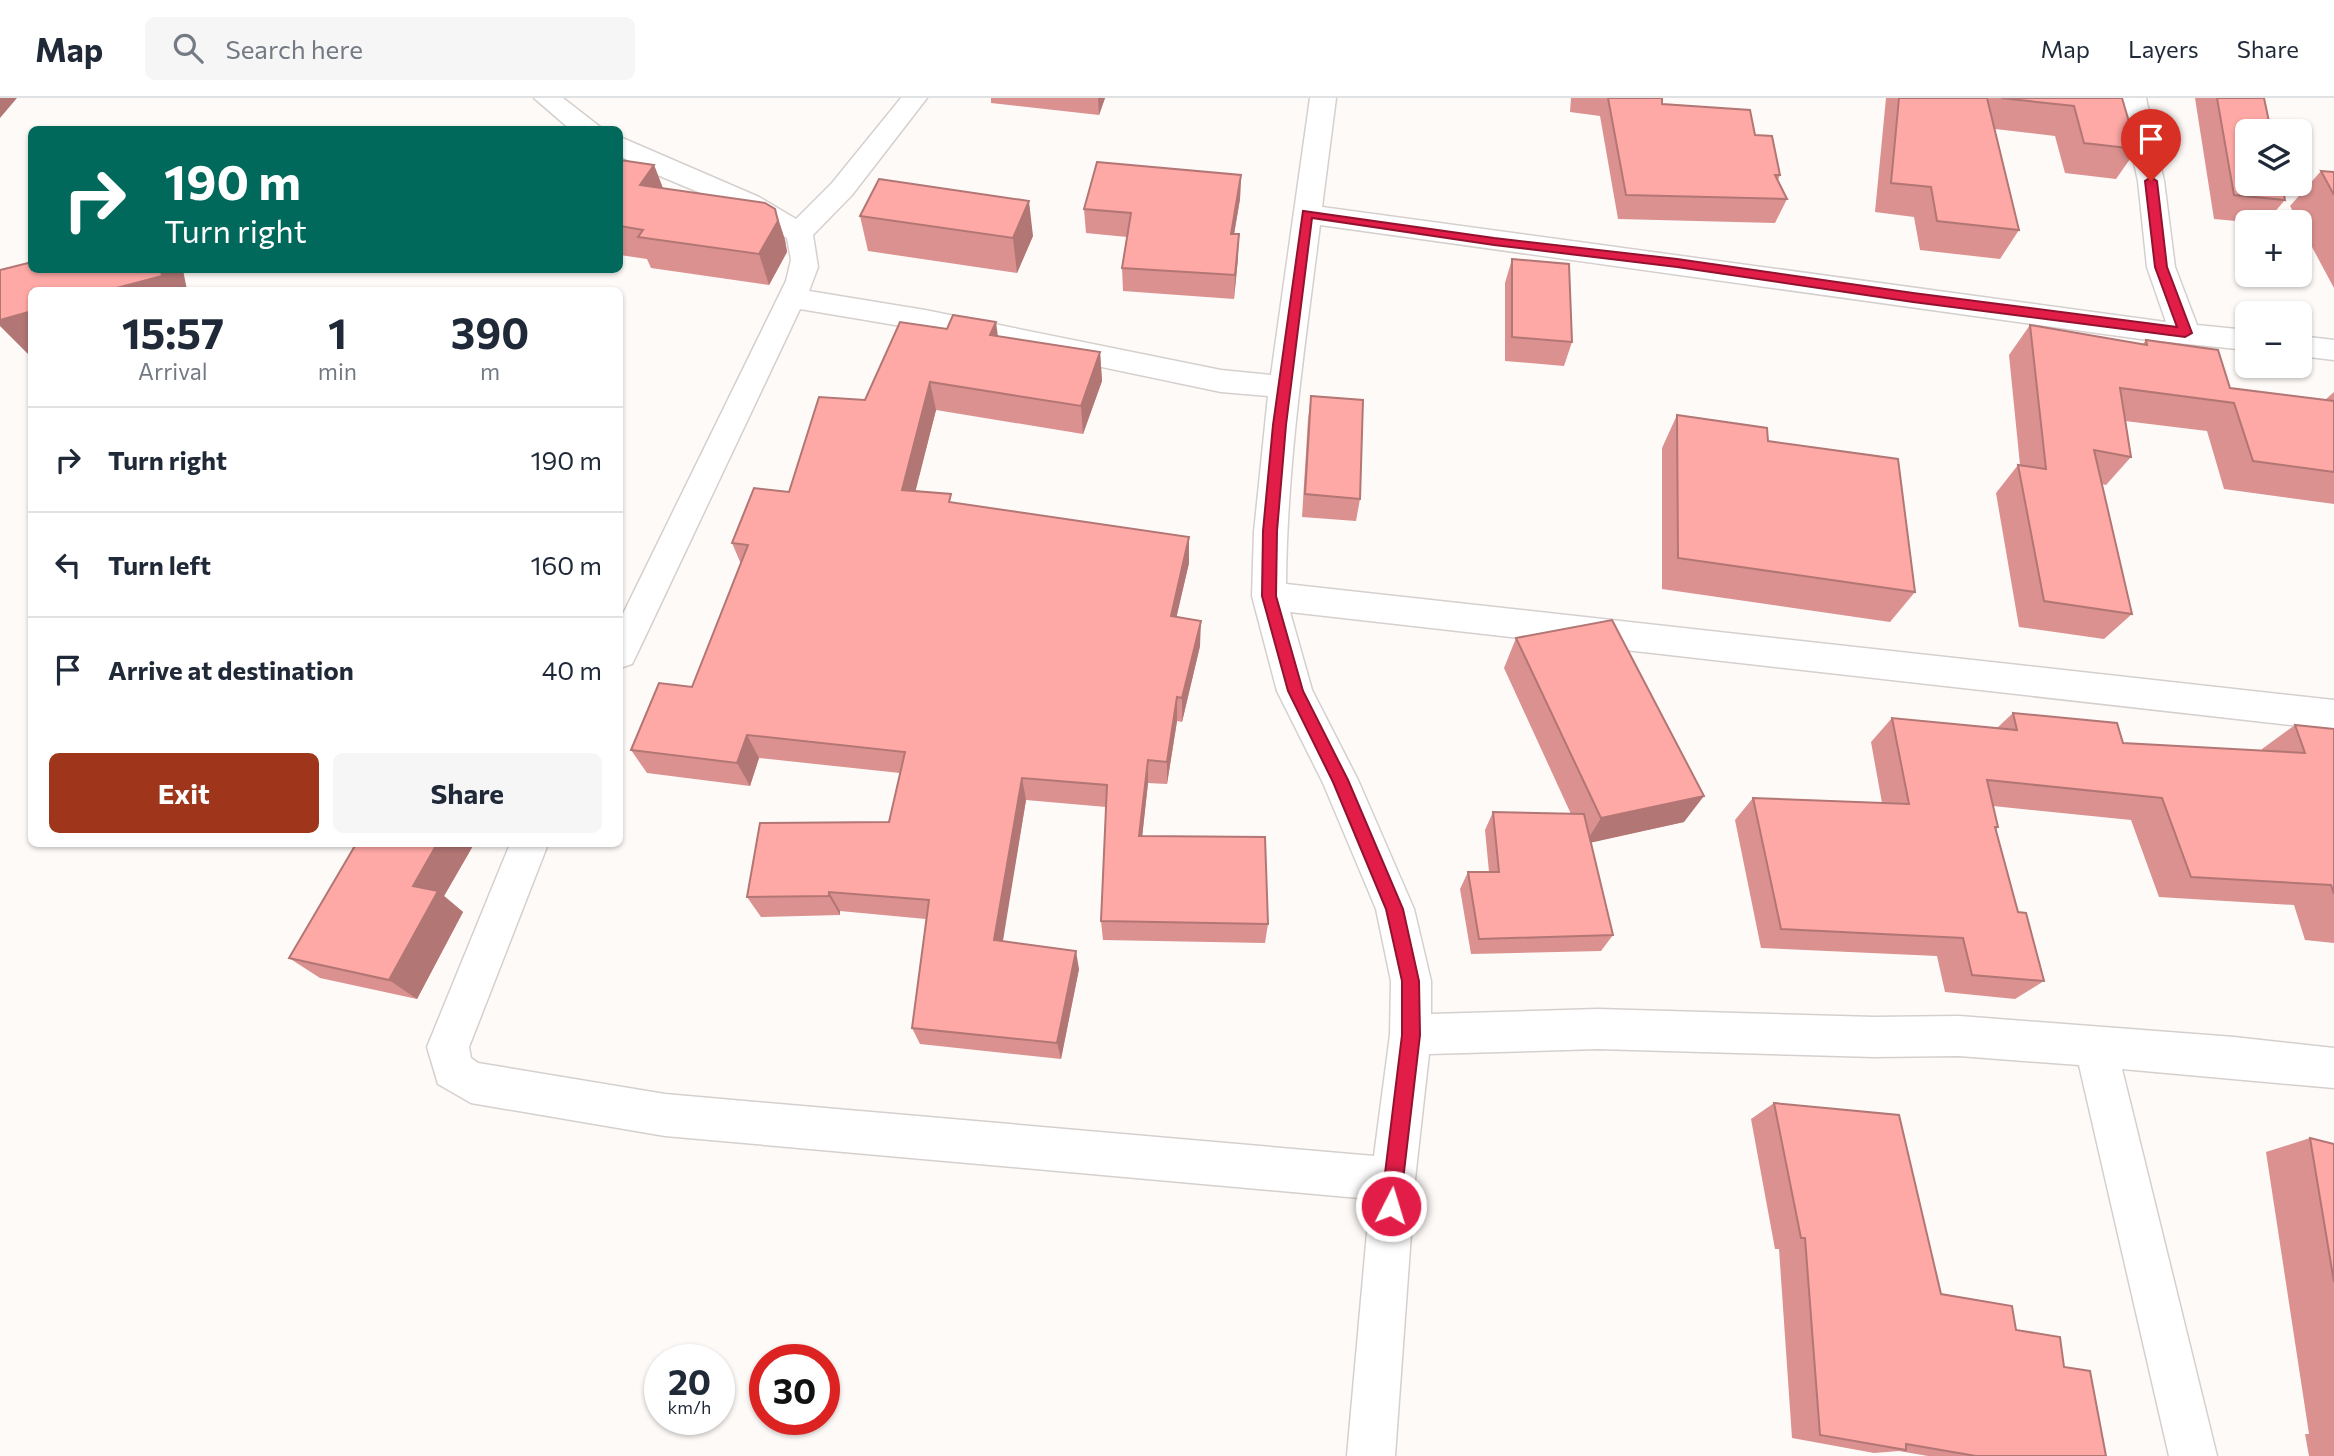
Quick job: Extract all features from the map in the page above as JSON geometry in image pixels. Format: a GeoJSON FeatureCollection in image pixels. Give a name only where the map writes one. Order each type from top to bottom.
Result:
{"type":"FeatureCollection","features":[{"type":"Feature","properties":{"kind":"street"},"geometry":{"type":"LineString","coordinates":[[547,98],[584,126]]}},
{"type":"Feature","properties":{"kind":"street"},"geometry":{"type":"LineString","coordinates":[[799,233],[842,189],[914,98]]}},
{"type":"Feature","properties":{"kind":"street"},"geometry":{"type":"LineString","coordinates":[[1324,98],[1285,387],[1270,531],[1269,596],[1295,691],[1340,780],[1395,909],[1411,981],[1411,1035],[1393,1179],[1371,1456]]}},
{"type":"Feature","properties":{"kind":"street"},"geometry":{"type":"LineString","coordinates":[[2133,98],[2151,181],[2161,267],[2185,333]]}},
{"type":"Feature","properties":{"kind":"street"},"geometry":{"type":"LineString","coordinates":[[623,147],[657,165],[750,203],[799,233],[807,256],[804,274],[623,648]]}},
{"type":"Feature","properties":{"kind":"street"},"geometry":{"type":"LineString","coordinates":[[1307,214],[1494,242],[1677,263],[1913,298],[2235,339]]}},
{"type":"Feature","properties":{"kind":"street"},"geometry":{"type":"LineString","coordinates":[[791,298],[925,320],[1221,381],[1285,387]]}},
{"type":"Feature","properties":{"kind":"street"},"geometry":{"type":"LineString","coordinates":[[2312,347],[2334,350]]}},
{"type":"Feature","properties":{"kind":"street"},"geometry":{"type":"LineString","coordinates":[[1269,596],[2334,715]]}},
{"type":"Feature","properties":{"kind":"street"},"geometry":{"type":"LineString","coordinates":[[528,847],[448,1047],[453,1070],[471,1082],[665,1115],[1084,1154],[1393,1179]]}},
{"type":"Feature","properties":{"kind":"street"},"geometry":{"type":"LineString","coordinates":[[1411,1035],[1598,1029],[1863,1037],[1959,1036],[2234,1057],[2334,1068]]}},
{"type":"Feature","properties":{"kind":"street"},"geometry":{"type":"LineString","coordinates":[[2096,1048],[2193,1456]]}},
{"type":"Feature","properties":{"kind":"building"},"geometry":{"type":"Polygon","coordinates":[[[1608,98],[1662,98],[1662,104],[1750,110],[1755,135],[1772,136],[1780,175],[1775,175],[1787,199],[1626,195],[1608,98]]]}},
{"type":"Feature","properties":{"kind":"building"},"geometry":{"type":"Polygon","coordinates":[[[1899,98],[1987,98],[2019,230],[1937,221],[1931,187],[1891,183],[1899,98]]]}},
{"type":"Feature","properties":{"kind":"building"},"geometry":{"type":"Polygon","coordinates":[[[2001,98],[2122,98],[2137,149],[2084,143],[2074,106],[2001,98]]]}},
{"type":"Feature","properties":{"kind":"building"},"geometry":{"type":"Polygon","coordinates":[[[2217,98],[2264,98],[2268,119],[2235,119],[2234,195],[2217,98]]]}},
{"type":"Feature","properties":{"kind":"building"},"geometry":{"type":"Polygon","coordinates":[[[623,160],[654,165],[640,185],[765,203],[775,209],[778,221],[759,254],[638,237],[643,230],[623,227],[623,160]]]}},
{"type":"Feature","properties":{"kind":"building"},"geometry":{"type":"Polygon","coordinates":[[[1097,162],[1241,175],[1231,234],[1239,234],[1235,275],[1122,268],[1131,213],[1084,209],[1097,162]]]}},
{"type":"Feature","properties":{"kind":"building"},"geometry":{"type":"Polygon","coordinates":[[[2321,171],[2334,172],[2334,195],[2321,171]]]}},
{"type":"Feature","properties":{"kind":"building"},"geometry":{"type":"Polygon","coordinates":[[[879,179],[1029,201],[1013,238],[860,216],[879,179]]]}},
{"type":"Feature","properties":{"kind":"building"},"geometry":{"type":"Polygon","coordinates":[[[2244,196],[2284,196],[2285,200],[2244,196]]]}},
{"type":"Feature","properties":{"kind":"building"},"geometry":{"type":"Polygon","coordinates":[[[1512,259],[1569,264],[1572,342],[1512,337],[1512,259]]]}},
{"type":"Feature","properties":{"kind":"building"},"geometry":{"type":"Polygon","coordinates":[[[28,263],[28,273],[162,273],[162,276],[120,287],[28,287],[28,312],[0,320],[0,270],[28,263]]]}},
{"type":"Feature","properties":{"kind":"building"},"geometry":{"type":"Polygon","coordinates":[[[953,315],[996,322],[990,335],[1100,352],[1081,406],[930,382],[902,490],[951,494],[949,502],[1189,537],[1171,616],[1201,621],[1182,698],[1177,697],[1167,762],[1148,760],[1139,836],[1265,837],[1268,924],[1101,921],[1107,785],[1022,778],[994,940],[1076,951],[1057,1043],[912,1028],[929,900],[829,892],[829,896],[747,897],[760,823],[889,822],[905,752],[747,735],[737,763],[631,750],[659,683],[692,687],[748,545],[732,543],[754,488],[789,492],[819,397],[865,400],[900,322],[947,329],[953,315]]]}},
{"type":"Feature","properties":{"kind":"building"},"geometry":{"type":"Polygon","coordinates":[[[2030,325],[2147,345],[2146,340],[2218,350],[2230,388],[2334,401],[2334,472],[2253,461],[2234,403],[2120,388],[2131,457],[2094,450],[2132,614],[2044,601],[2018,465],[2046,469],[2030,325]]]}},
{"type":"Feature","properties":{"kind":"building"},"geometry":{"type":"Polygon","coordinates":[[[1311,396],[1363,400],[1360,499],[1305,494],[1311,396]]]}},
{"type":"Feature","properties":{"kind":"building"},"geometry":{"type":"Polygon","coordinates":[[[1677,415],[1767,428],[1768,441],[1898,459],[1915,592],[1678,558],[1677,415]]]}},
{"type":"Feature","properties":{"kind":"building"},"geometry":{"type":"Polygon","coordinates":[[[1612,620],[1704,796],[1601,818],[1516,638],[1612,620]]]}},
{"type":"Feature","properties":{"kind":"building"},"geometry":{"type":"Polygon","coordinates":[[[2013,713],[2117,723],[2123,743],[2305,753],[2295,725],[2334,729],[2334,894],[2331,885],[2191,877],[2162,798],[1987,780],[1998,827],[1995,827],[2018,912],[2026,913],[2044,981],[1972,975],[1963,938],[1781,929],[1753,798],[1909,804],[1892,718],[2017,730],[2013,713]]]}},
{"type":"Feature","properties":{"kind":"building"},"geometry":{"type":"Polygon","coordinates":[[[1493,812],[1584,814],[1613,935],[1479,939],[1468,872],[1499,872],[1493,812]]]}},
{"type":"Feature","properties":{"kind":"building"},"geometry":{"type":"Polygon","coordinates":[[[354,847],[435,847],[413,886],[438,891],[389,980],[289,958],[354,847]]]}},
{"type":"Feature","properties":{"kind":"building"},"geometry":{"type":"Polygon","coordinates":[[[1774,1103],[1899,1115],[1941,1294],[2012,1306],[2016,1330],[2060,1337],[2064,1367],[2090,1371],[2106,1456],[1976,1456],[1906,1444],[1906,1450],[1820,1435],[1805,1238],[1801,1238],[1774,1103]]]}},
{"type":"Feature","properties":{"kind":"building"},"geometry":{"type":"Polygon","coordinates":[[[2310,1138],[2334,1144],[2334,1282],[2310,1138]]]}},
{"type":"Feature","properties":{"kind":"route"},"geometry":{"type":"LineString","coordinates":[[1391,1206],[1411,1035],[1411,981],[1395,909],[1340,780],[1295,691],[1269,596],[1270,531],[1279,425],[1307,214],[1494,242],[1677,263],[1913,298],[2185,333],[2161,267],[2151,181]]}}]}
